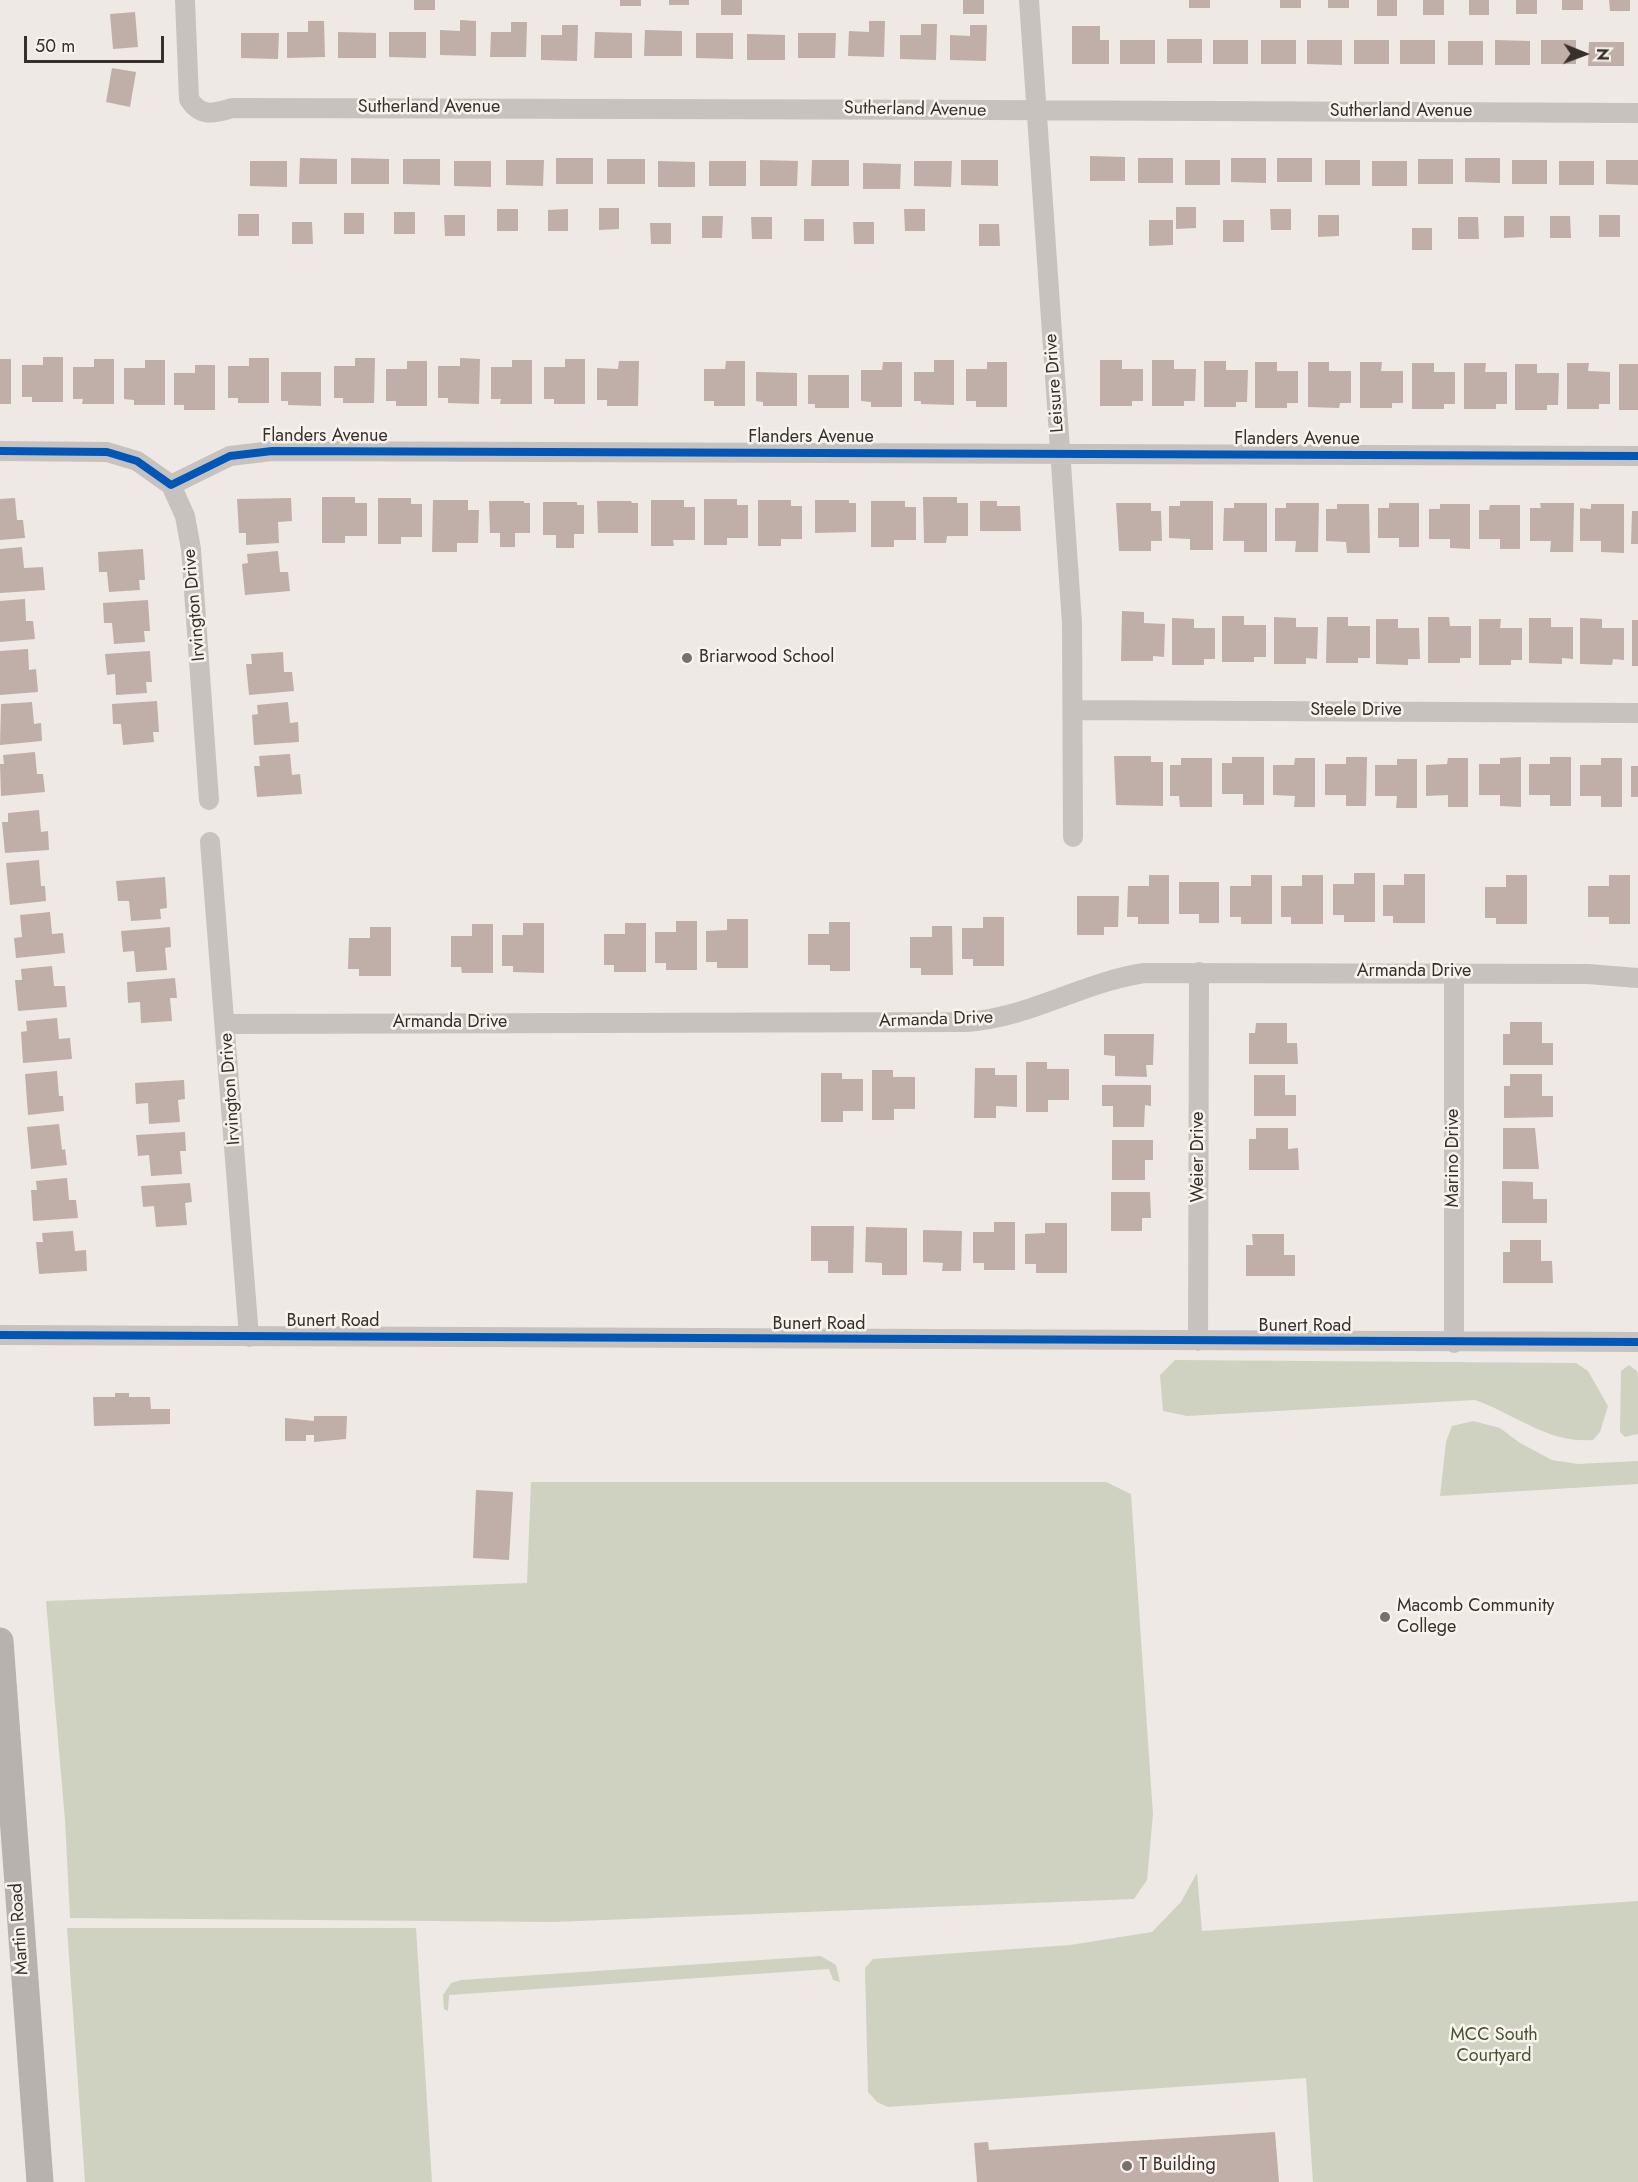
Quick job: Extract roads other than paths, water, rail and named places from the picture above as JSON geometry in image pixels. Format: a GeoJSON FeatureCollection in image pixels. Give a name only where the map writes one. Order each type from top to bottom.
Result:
{"type":"FeatureCollection","features":[{"type":"Feature","properties":{"kind":"street","name":"Sutherland Avenue"},"geometry":{"type":"LineString","coordinates":[[185,0],[189,99],[195,108],[204,113],[232,108],[630,107],[1037,112],[1638,113]]}},
{"type":"Feature","properties":{"kind":"street","name":"Leisure Drive"},"geometry":{"type":"LineString","coordinates":[[1029,0],[1072,623],[1073,837]]}},
{"type":"Feature","properties":{"kind":"street"},"geometry":{"type":"LineString","coordinates":[[0,451],[107,452],[137,461],[171,484]]}},
{"type":"Feature","properties":{"kind":"street","name":"Flanders Avenue"},"geometry":{"type":"LineString","coordinates":[[171,484],[230,456],[272,451],[1638,456]]}},
{"type":"Feature","properties":{"kind":"street","name":"Irvington Drive"},"geometry":{"type":"LineString","coordinates":[[171,484],[185,516],[191,549],[209,800]]}},
{"type":"Feature","properties":{"kind":"street","name":"Steele Drive"},"geometry":{"type":"LineString","coordinates":[[1074,710],[1638,713]]}},
{"type":"Feature","properties":{"kind":"street","name":"Irvington Drive"},"geometry":{"type":"LineString","coordinates":[[210,842],[249,1337]]}},
{"type":"Feature","properties":{"kind":"street","name":"Armanda Drive"},"geometry":{"type":"LineString","coordinates":[[226,1024],[966,1022],[1025,1012],[1091,984],[1118,977],[1199,972],[1588,974],[1638,978]]}},
{"type":"Feature","properties":{"kind":"street","name":"Weier Drive"},"geometry":{"type":"LineString","coordinates":[[1198,1341],[1199,972]]}},
{"type":"Feature","properties":{"kind":"street","name":"Marino Drive"},"geometry":{"type":"LineString","coordinates":[[1454,973],[1454,1343]]}},
{"type":"Feature","properties":{"kind":"street","name":"Bunert Road"},"geometry":{"type":"LineString","coordinates":[[0,1335],[1638,1342]]}},
{"type":"Feature","properties":{"kind":"street","name":"Martin Road"},"geometry":{"type":"LineString","coordinates":[[0,1641],[40,2182]]}},
{"type":"Feature","properties":{"kind":"place","name":"Briarwood School"},"geometry":{"type":"Point","coordinates":[687,658]}},
{"type":"Feature","properties":{"kind":"place","name":"Macomb Community College"},"geometry":{"type":"Point","coordinates":[1385,1617]}},
{"type":"Feature","properties":{"kind":"place","name":"T Building"},"geometry":{"type":"Point","coordinates":[1127,2166]}},
{"type":"Feature","properties":{"kind":"park label","name":"MCC South Courtyard"},"geometry":{"type":"Point","coordinates":[1494,2046]}}]}
